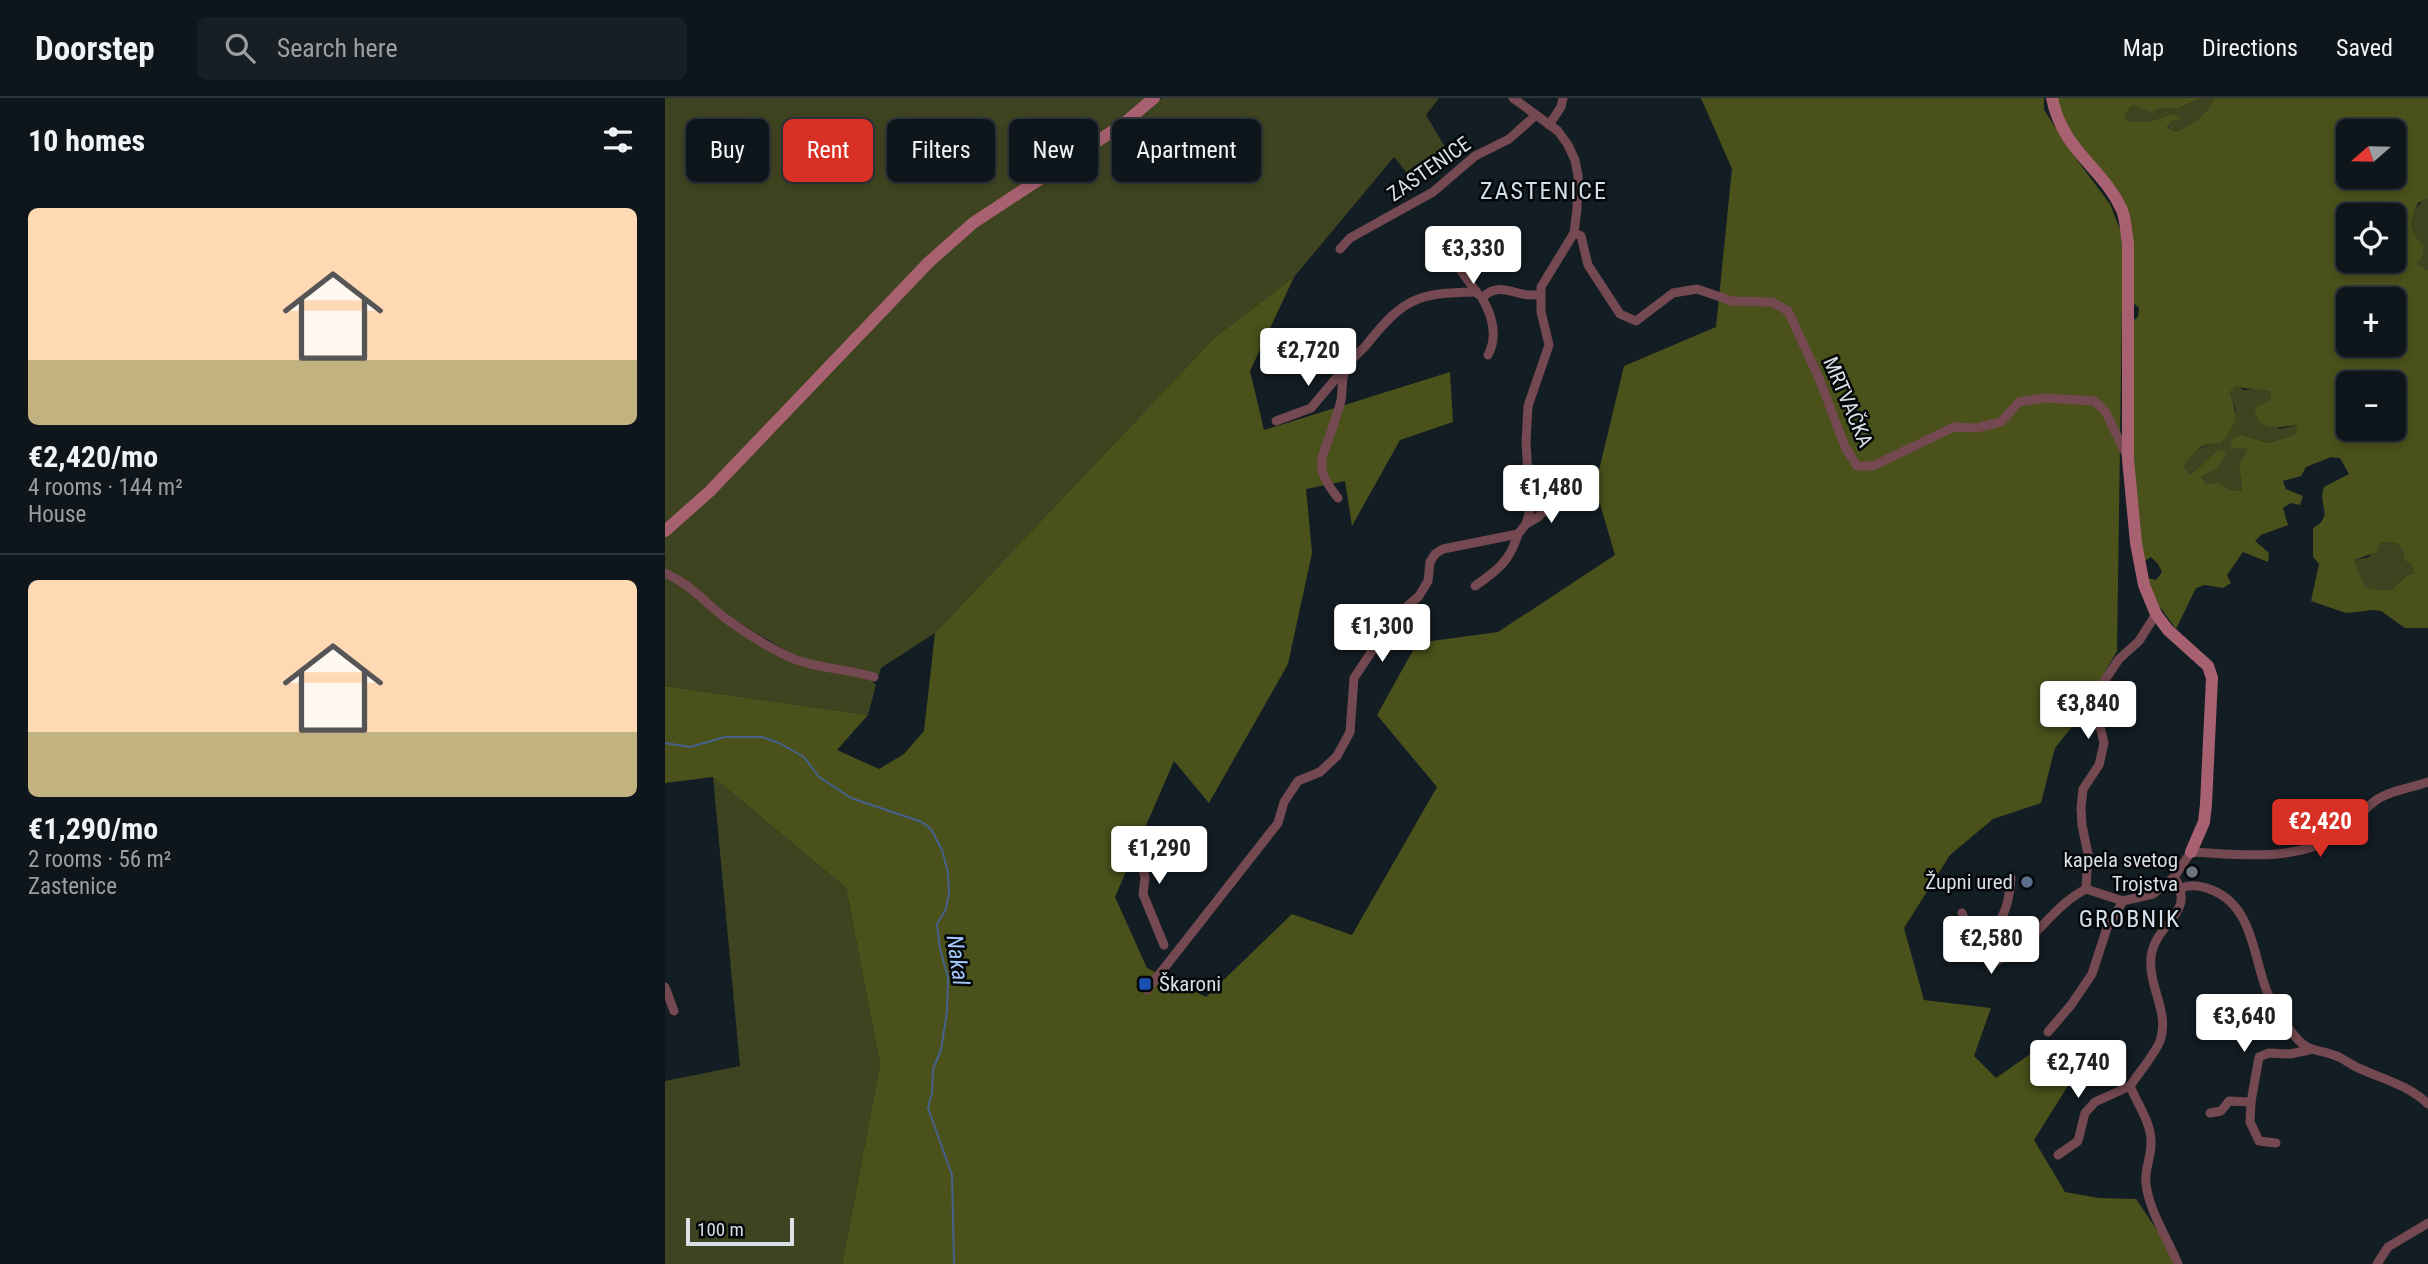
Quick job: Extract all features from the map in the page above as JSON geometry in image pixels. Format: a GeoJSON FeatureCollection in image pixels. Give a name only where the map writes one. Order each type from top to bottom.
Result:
{"type":"FeatureCollection","features":[{"type":"Feature","properties":{"kind":"main road"},"geometry":{"type":"LineString","coordinates":[[665,531],[719,481],[929,262],[973,223],[1122,125],[1154,98]]}},
{"type":"Feature","properties":{"kind":"main road"},"geometry":{"type":"LineString","coordinates":[[2052,98],[2056,118],[2067,139],[2111,191],[2123,213],[2128,243],[2128,458],[2136,543],[2144,585],[2156,614],[2168,630],[2208,666],[2212,678],[2204,822],[2190,852]]}},
{"type":"Feature","properties":{"kind":"street"},"geometry":{"type":"LineString","coordinates":[[1513,98],[1549,125],[1568,145],[1578,176],[1573,233],[1545,278],[1540,294],[1541,312],[1549,345],[1528,406],[1526,442],[1530,510],[1526,524]]}},
{"type":"Feature","properties":{"kind":"street"},"geometry":{"type":"LineString","coordinates":[[1549,125],[1561,107],[1563,98]]}},
{"type":"Feature","properties":{"kind":"street","name":"ZASTENICE"},"geometry":{"type":"LineString","coordinates":[[1340,249],[1350,238],[1433,192],[1475,156],[1509,139],[1536,115]]}},
{"type":"Feature","properties":{"kind":"street","name":"MRTVAČKA"},"geometry":{"type":"LineString","coordinates":[[1573,233],[1581,236],[1588,265],[1620,314],[1636,321],[1673,293],[1696,289],[1732,301],[1772,302],[1788,311],[1819,378],[1845,447],[1857,466],[1873,466],[1954,427],[1976,428],[2001,422],[2019,401],[2043,398],[2094,401],[2105,411],[2128,458]]}},
{"type":"Feature","properties":{"kind":"street"},"geometry":{"type":"LineString","coordinates":[[1446,250],[1488,308],[1494,339],[1489,355]]}},
{"type":"Feature","properties":{"kind":"street"},"geometry":{"type":"LineString","coordinates":[[1276,421],[1311,408],[1389,316],[1405,304],[1422,297],[1452,292],[1479,295],[1493,289],[1502,289],[1531,297],[1540,294]]}},
{"type":"Feature","properties":{"kind":"street"},"geometry":{"type":"LineString","coordinates":[[1338,498],[1326,483],[1320,466],[1341,399],[1346,366]]}},
{"type":"Feature","properties":{"kind":"street"},"geometry":{"type":"LineString","coordinates":[[1475,586],[1507,561],[1513,552],[1518,534],[1526,524],[1557,500]]}},
{"type":"Feature","properties":{"kind":"street"},"geometry":{"type":"LineString","coordinates":[[1147,990],[1278,823],[1290,790],[1298,781],[1320,772],[1337,756],[1350,732],[1354,678],[1394,618],[1419,596],[1428,581],[1430,562],[1435,554],[1443,549],[1518,534]]}},
{"type":"Feature","properties":{"kind":"street"},"geometry":{"type":"LineString","coordinates":[[665,573],[684,581],[726,618],[787,656],[874,677]]}},
{"type":"Feature","properties":{"kind":"street"},"geometry":{"type":"LineString","coordinates":[[2085,890],[2088,854],[2081,808],[2083,789],[2099,765],[2104,743],[2099,722],[2103,683],[2119,659],[2139,641],[2156,614]]}},
{"type":"Feature","properties":{"kind":"street"},"geometry":{"type":"LineString","coordinates":[[1962,913],[1979,951],[1994,962],[2019,950],[2066,902],[2085,890],[2123,901],[2153,894],[2174,877],[2190,852],[2281,855],[2307,848],[2331,839],[2354,824],[2369,805],[2385,795],[2428,782]]}},
{"type":"Feature","properties":{"kind":"street"},"geometry":{"type":"LineString","coordinates":[[1129,844],[1146,877],[1143,894],[1170,961]]}},
{"type":"Feature","properties":{"kind":"street"},"geometry":{"type":"LineString","coordinates":[[2058,1155],[2078,1141],[2085,1114],[2095,1102],[2130,1086],[2159,1043],[2164,1021],[2152,982],[2151,957],[2155,942],[2179,909],[2181,888],[2174,877]]}},
{"type":"Feature","properties":{"kind":"street"},"geometry":{"type":"LineString","coordinates":[[1975,943],[1997,926],[2010,892],[2011,878]]}},
{"type":"Feature","properties":{"kind":"street"},"geometry":{"type":"LineString","coordinates":[[2181,888],[2189,885],[2205,887],[2220,893],[2237,909],[2245,921],[2270,998],[2292,1033],[2309,1050]]}},
{"type":"Feature","properties":{"kind":"street"},"geometry":{"type":"LineString","coordinates":[[2048,1032],[2092,974],[2107,928],[2123,901]]}},
{"type":"Feature","properties":{"kind":"street"},"geometry":{"type":"LineString","coordinates":[[1164,944],[1179,948]]}},
{"type":"Feature","properties":{"kind":"street"},"geometry":{"type":"LineString","coordinates":[[665,987],[674,1011]]}},
{"type":"Feature","properties":{"kind":"street"},"geometry":{"type":"LineString","coordinates":[[2276,1143],[2259,1142],[2250,1122],[2259,1056],[2269,1053],[2290,1054],[2309,1050],[2336,1056],[2361,1070],[2409,1089],[2428,1104]]}},
{"type":"Feature","properties":{"kind":"street"},"geometry":{"type":"LineString","coordinates":[[2130,1086],[2151,1138],[2146,1185],[2178,1264]]}},
{"type":"Feature","properties":{"kind":"street"},"geometry":{"type":"LineString","coordinates":[[2210,1113],[2221,1111],[2229,1101],[2251,1102]]}},
{"type":"Feature","properties":{"kind":"street"},"geometry":{"type":"LineString","coordinates":[[2377,1264],[2388,1247],[2428,1223]]}},
{"type":"Feature","properties":{"kind":"green space"},"geometry":{"type":"Polygon","coordinates":[[[665,98],[1148,98],[1121,119],[1112,119],[1112,125],[1098,135],[1098,119],[1009,119],[1009,182],[1027,182],[972,219],[755,439],[665,526],[665,98]]]}},
{"type":"Feature","properties":{"kind":"green space"},"geometry":{"type":"Polygon","coordinates":[[[1162,98],[1439,98],[1426,115],[1445,147],[1407,173],[1394,157],[1294,277],[1215,337],[935,633],[881,668],[879,675],[807,660],[788,652],[730,617],[665,570],[665,537],[715,492],[921,276],[975,227],[1043,182],[1098,182],[1098,146],[1112,136],[1112,182],[1261,182],[1261,119],[1136,119],[1162,98]]]}},
{"type":"Feature","properties":{"kind":"green space"},"geometry":{"type":"Polygon","coordinates":[[[1701,98],[2044,98],[2044,110],[2110,204],[2123,237],[2117,651],[2078,719],[2055,748],[2041,803],[1993,819],[1950,855],[1904,928],[1924,1000],[1991,1008],[1974,1056],[1996,1078],[2046,1043],[2069,1084],[2034,1140],[2065,1192],[2099,1198],[2136,1199],[2180,1264],[842,1264],[880,1065],[846,888],[713,777],[665,783],[665,686],[868,715],[837,750],[879,769],[904,754],[924,731],[935,633],[1215,337],[1294,277],[1250,371],[1264,430],[1450,372],[1453,422],[1400,440],[1352,526],[1345,481],[1306,489],[1312,553],[1288,664],[1209,803],[1174,761],[1115,897],[1147,968],[1206,997],[1292,914],[1352,935],[1437,787],[1377,715],[1417,643],[1498,632],[1615,555],[1595,487],[1624,366],[1716,327],[1732,169],[1701,98]]]}},
{"type":"Feature","properties":{"kind":"green space"},"geometry":{"type":"Polygon","coordinates":[[[2056,98],[2202,98],[2179,108],[2160,108],[2152,112],[2133,105],[2125,114],[2128,122],[2147,122],[2173,114],[2181,119],[2172,121],[2167,128],[2176,132],[2203,114],[2213,98],[2428,98],[2428,198],[2418,203],[2412,226],[2424,247],[2422,257],[2416,264],[2428,270],[2428,628],[2405,628],[2381,611],[2346,613],[2311,601],[2319,564],[2313,557],[2313,528],[2323,519],[2324,487],[2349,474],[2340,458],[2331,457],[2306,467],[2301,476],[2283,481],[2286,489],[2303,496],[2300,505],[2291,503],[2283,508],[2288,525],[2261,535],[2255,541],[2269,553],[2268,562],[2243,552],[2227,575],[2231,583],[2223,588],[2205,585],[2196,588],[2176,629],[2149,592],[2147,578],[2156,580],[2162,572],[2151,557],[2143,562],[2134,469],[2130,323],[2138,317],[2139,308],[2132,302],[2129,211],[2111,181],[2067,131],[2056,98]],[[2236,385],[2230,392],[2235,419],[2227,436],[2221,443],[2208,444],[2199,449],[2184,467],[2190,475],[2218,450],[2227,452],[2217,468],[2201,477],[2207,484],[2216,482],[2233,491],[2242,491],[2239,464],[2248,449],[2230,447],[2233,438],[2242,435],[2269,443],[2295,434],[2297,425],[2270,427],[2260,421],[2255,408],[2271,400],[2270,392],[2236,385]],[[2380,543],[2377,552],[2354,560],[2365,586],[2373,590],[2392,590],[2406,576],[2414,573],[2411,564],[2403,560],[2404,552],[2398,544],[2380,543]]]}},
{"type":"Feature","properties":{"kind":"green space"},"geometry":{"type":"Polygon","coordinates":[[[2202,98],[2213,98],[2203,114],[2176,132],[2167,129],[2173,114],[2147,122],[2128,122],[2125,114],[2133,105],[2152,111],[2179,108],[2202,98]]]}},
{"type":"Feature","properties":{"kind":"green space"},"geometry":{"type":"Polygon","coordinates":[[[2426,198],[2428,270],[2416,265],[2411,228],[2419,204],[2426,198]]]}},
{"type":"Feature","properties":{"kind":"green space"},"geometry":{"type":"Polygon","coordinates":[[[2236,384],[2244,390],[2262,388],[2270,392],[2279,429],[2297,425],[2295,434],[2269,443],[2242,435],[2249,449],[2239,464],[2242,491],[2233,491],[2216,482],[2207,484],[2201,477],[2218,450],[2190,475],[2184,467],[2194,451],[2212,443],[2236,410],[2230,392],[2236,384]]]}},
{"type":"Feature","properties":{"kind":"green space"},"geometry":{"type":"Polygon","coordinates":[[[2380,543],[2398,544],[2404,551],[2403,560],[2411,564],[2414,573],[2406,576],[2393,590],[2373,590],[2365,586],[2354,560],[2369,557],[2380,543]]]}},
{"type":"Feature","properties":{"kind":"green space"},"geometry":{"type":"Polygon","coordinates":[[[665,575],[789,658],[869,678],[876,685],[868,715],[665,686],[665,575]]]}},
{"type":"Feature","properties":{"kind":"green space"},"geometry":{"type":"Polygon","coordinates":[[[713,777],[846,888],[880,1065],[842,1264],[665,1264],[665,1081],[740,1066],[713,777]]]}},
{"type":"Feature","properties":{"kind":"waterway","name":"Nakal"},"geometry":{"type":"LineString","coordinates":[[665,743],[690,747],[725,737],[762,737],[804,757],[819,777],[851,798],[922,822],[931,829],[942,850],[948,872],[949,892],[946,909],[937,924],[940,949],[948,977],[947,1011],[941,1050],[933,1069],[928,1108],[952,1175],[954,1264]]}},
{"type":"Feature","properties":{"kind":"place","name":"kapela svetog Trojstva"},"geometry":{"type":"Point","coordinates":[2192,872]}},
{"type":"Feature","properties":{"kind":"place","name":"Župni ured"},"geometry":{"type":"Point","coordinates":[2027,882]}},
{"type":"Feature","properties":{"kind":"place","name":"Škaroni"},"geometry":{"type":"Point","coordinates":[1145,984]}},
{"type":"Feature","properties":{"kind":"district","name":"ZASTENICE"},"geometry":{"type":"Point","coordinates":[1544,191]}},
{"type":"Feature","properties":{"kind":"district","name":"GROBNIK"},"geometry":{"type":"Point","coordinates":[2130,919]}}]}
